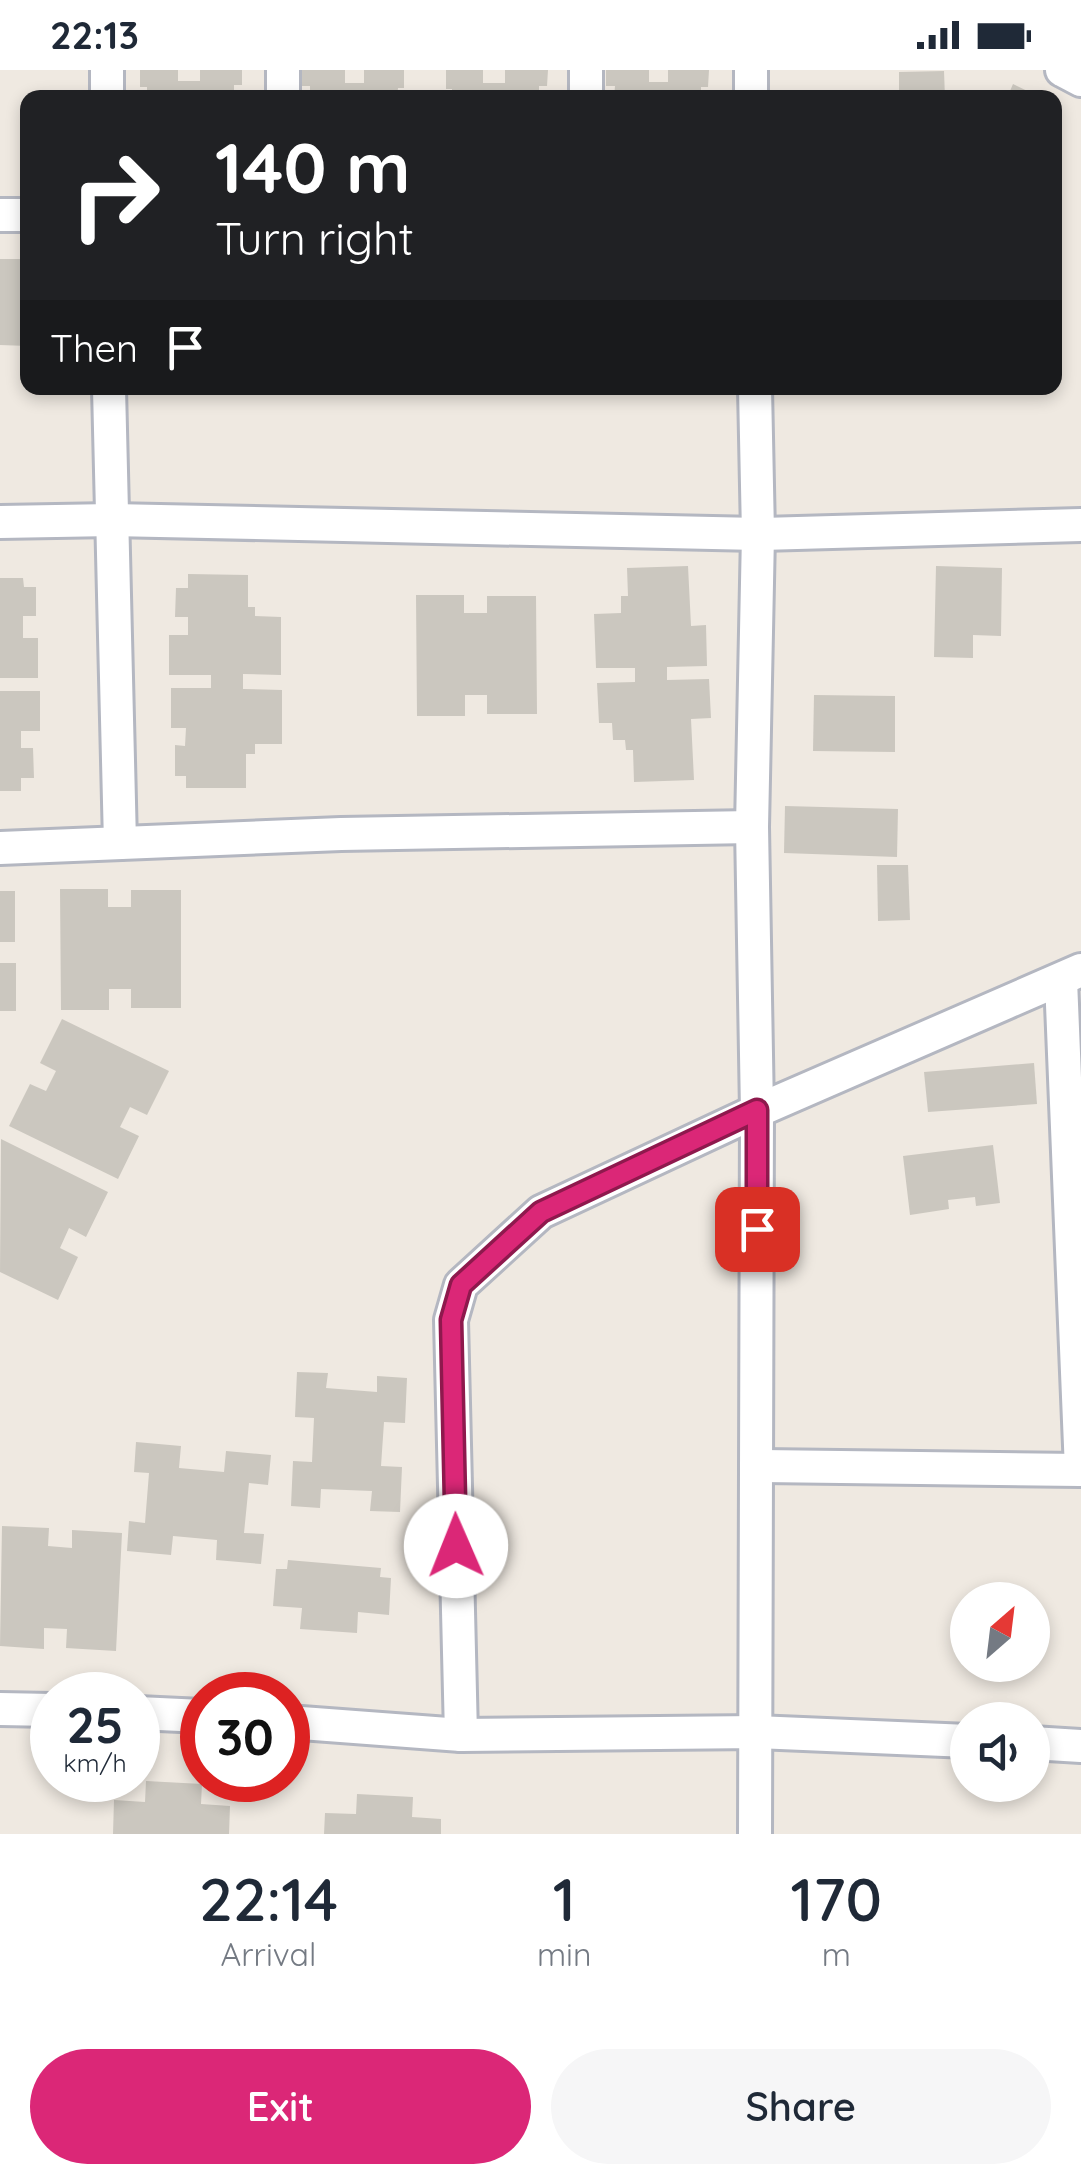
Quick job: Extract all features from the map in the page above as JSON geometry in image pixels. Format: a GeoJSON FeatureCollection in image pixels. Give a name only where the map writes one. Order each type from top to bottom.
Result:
{"type":"FeatureCollection","features":[{"type":"Feature","properties":{"kind":"street"},"geometry":{"type":"LineString","coordinates":[[1062,70],[1081,80]]}},
{"type":"Feature","properties":{"kind":"street"},"geometry":{"type":"LineString","coordinates":[[109,395],[120,843]]}},
{"type":"Feature","properties":{"kind":"street"},"geometry":{"type":"LineString","coordinates":[[755,395],[758,534],[752,827],[757,1110],[755,1834]]}},
{"type":"Feature","properties":{"kind":"street"},"geometry":{"type":"LineString","coordinates":[[0,522],[112,520],[758,534],[1081,526]]}},
{"type":"Feature","properties":{"kind":"street"},"geometry":{"type":"LineString","coordinates":[[0,848],[360,834],[752,827]]}},
{"type":"Feature","properties":{"kind":"street"},"geometry":{"type":"LineString","coordinates":[[461,1735],[451,1320],[461,1285],[541,1212],[757,1110],[1071,975],[1081,1470],[756,1466]]}},
{"type":"Feature","properties":{"kind":"street"},"geometry":{"type":"LineString","coordinates":[[0,1708],[30,1709]]}},
{"type":"Feature","properties":{"kind":"street"},"geometry":{"type":"LineString","coordinates":[[310,1724],[461,1735],[758,1732],[950,1740]]}},
{"type":"Feature","properties":{"kind":"street"},"geometry":{"type":"LineString","coordinates":[[1050,1745],[1081,1746]]}},
{"type":"Feature","properties":{"kind":"building"},"geometry":{"type":"Polygon","coordinates":[[[140,70],[178,70],[178,81],[200,81],[200,70],[242,70],[242,85],[234,85],[234,90],[140,87],[140,70]]]}},
{"type":"Feature","properties":{"kind":"building"},"geometry":{"type":"Polygon","coordinates":[[[302,70],[345,70],[345,83],[364,83],[364,70],[404,70],[404,88],[398,90],[310,90],[310,86],[302,86],[302,70]]]}},
{"type":"Feature","properties":{"kind":"building"},"geometry":{"type":"Polygon","coordinates":[[[446,70],[483,70],[483,83],[505,83],[505,70],[548,70],[547,86],[539,86],[539,90],[446,89],[446,70]]]}},
{"type":"Feature","properties":{"kind":"building"},"geometry":{"type":"Polygon","coordinates":[[[606,70],[649,70],[649,82],[668,82],[668,70],[709,70],[708,87],[701,90],[615,90],[615,86],[606,86],[606,70]]]}},
{"type":"Feature","properties":{"kind":"building"},"geometry":{"type":"Polygon","coordinates":[[[944,71],[945,90],[899,90],[899,72],[944,71]]]}},
{"type":"Feature","properties":{"kind":"building"},"geometry":{"type":"Polygon","coordinates":[[[0,259],[20,259],[20,346],[0,345],[0,259]]]}},
{"type":"Feature","properties":{"kind":"building"},"geometry":{"type":"Polygon","coordinates":[[[688,566],[691,626],[706,625],[707,666],[667,667],[667,680],[709,679],[711,718],[691,719],[694,780],[634,782],[633,750],[626,750],[625,740],[613,740],[612,723],[599,723],[597,683],[635,682],[635,668],[596,668],[594,614],[621,613],[621,596],[628,596],[627,568],[688,566]]]}},
{"type":"Feature","properties":{"kind":"building"},"geometry":{"type":"Polygon","coordinates":[[[936,566],[1002,568],[1001,636],[973,635],[973,658],[934,657],[936,566]]]}},
{"type":"Feature","properties":{"kind":"building"},"geometry":{"type":"Polygon","coordinates":[[[188,574],[248,575],[248,607],[255,607],[255,616],[281,617],[281,675],[243,674],[243,689],[282,690],[282,744],[255,744],[255,754],[246,754],[246,788],[186,788],[186,776],[175,776],[175,745],[185,746],[186,728],[171,728],[171,688],[211,688],[211,675],[169,675],[169,635],[188,635],[188,617],[175,617],[176,588],[188,588],[188,574]]]}},
{"type":"Feature","properties":{"kind":"building"},"geometry":{"type":"Polygon","coordinates":[[[0,578],[23,578],[24,587],[36,587],[36,616],[23,616],[23,638],[38,638],[38,678],[0,678],[0,578]]]}},
{"type":"Feature","properties":{"kind":"building"},"geometry":{"type":"Polygon","coordinates":[[[416,595],[464,595],[464,613],[487,613],[487,596],[536,596],[537,714],[487,714],[487,695],[465,695],[465,716],[417,716],[416,595]]]}},
{"type":"Feature","properties":{"kind":"building"},"geometry":{"type":"Polygon","coordinates":[[[0,691],[40,691],[40,731],[21,731],[21,748],[33,748],[34,778],[21,778],[21,791],[0,791],[0,691]]]}},
{"type":"Feature","properties":{"kind":"building"},"geometry":{"type":"Polygon","coordinates":[[[814,695],[895,696],[895,752],[813,751],[814,695]]]}},
{"type":"Feature","properties":{"kind":"building"},"geometry":{"type":"Polygon","coordinates":[[[785,806],[898,809],[897,857],[784,853],[785,806]]]}},
{"type":"Feature","properties":{"kind":"building"},"geometry":{"type":"Polygon","coordinates":[[[877,865],[908,865],[910,920],[878,921],[877,865]]]}},
{"type":"Feature","properties":{"kind":"building"},"geometry":{"type":"Polygon","coordinates":[[[60,889],[108,889],[108,907],[131,907],[131,890],[181,890],[181,1008],[131,1008],[131,989],[109,989],[109,1010],[61,1010],[60,889]]]}},
{"type":"Feature","properties":{"kind":"building"},"geometry":{"type":"Polygon","coordinates":[[[0,891],[15,891],[15,942],[0,942],[0,891]]]}},
{"type":"Feature","properties":{"kind":"building"},"geometry":{"type":"Polygon","coordinates":[[[0,963],[16,963],[16,1011],[0,1011],[0,963]]]}},
{"type":"Feature","properties":{"kind":"building"},"geometry":{"type":"Polygon","coordinates":[[[62,1019],[169,1071],[147,1115],[130,1107],[120,1127],[139,1136],[118,1179],[9,1126],[30,1084],[46,1091],[56,1071],[40,1063],[62,1019]]]}},
{"type":"Feature","properties":{"kind":"building"},"geometry":{"type":"Polygon","coordinates":[[[1034,1063],[1037,1104],[928,1112],[924,1072],[1034,1063]]]}},
{"type":"Feature","properties":{"kind":"building"},"geometry":{"type":"Polygon","coordinates":[[[1,1139],[108,1192],[86,1237],[69,1228],[60,1248],[78,1257],[58,1300],[0,1272],[1,1139]]]}},
{"type":"Feature","properties":{"kind":"building"},"geometry":{"type":"Polygon","coordinates":[[[993,1145],[1000,1203],[976,1206],[975,1197],[948,1200],[949,1209],[910,1215],[903,1156],[993,1145]]]}},
{"type":"Feature","properties":{"kind":"building"},"geometry":{"type":"Polygon","coordinates":[[[297,1372],[328,1373],[326,1388],[377,1392],[377,1376],[407,1378],[405,1423],[384,1422],[381,1466],[402,1467],[400,1512],[370,1511],[372,1491],[321,1489],[320,1508],[291,1506],[293,1461],[312,1462],[314,1418],[295,1417],[297,1372]]]}},
{"type":"Feature","properties":{"kind":"building"},"geometry":{"type":"Polygon","coordinates":[[[136,1442],[181,1446],[179,1468],[224,1472],[226,1451],[271,1455],[268,1485],[249,1483],[244,1533],[264,1534],[261,1564],[216,1560],[217,1540],[173,1536],[171,1555],[127,1551],[129,1521],[145,1523],[149,1473],[134,1472],[136,1442]]]}},
{"type":"Feature","properties":{"kind":"building"},"geometry":{"type":"Polygon","coordinates":[[[2,1526],[49,1528],[48,1546],[72,1548],[72,1530],[122,1533],[116,1651],[66,1648],[67,1629],[44,1628],[44,1649],[0,1646],[2,1526]]]}},
{"type":"Feature","properties":{"kind":"building"},"geometry":{"type":"Polygon","coordinates":[[[288,1560],[381,1568],[380,1577],[391,1578],[389,1615],[358,1612],[357,1633],[300,1629],[302,1608],[273,1606],[276,1569],[287,1569],[288,1560]]]}},
{"type":"Feature","properties":{"kind":"building"},"geometry":{"type":"Polygon","coordinates":[[[160,1782],[180,1783],[180,1802],[230,1806],[229,1834],[113,1834],[114,1802],[160,1802],[160,1782]]]}},
{"type":"Feature","properties":{"kind":"building"},"geometry":{"type":"Polygon","coordinates":[[[357,1794],[413,1797],[412,1817],[441,1819],[441,1834],[324,1834],[325,1813],[356,1814],[357,1794]]]}},
{"type":"Feature","properties":{"kind":"route"},"geometry":{"type":"LineString","coordinates":[[456,1546],[451,1320],[461,1285],[541,1212],[757,1110],[757,1229]]}}]}
